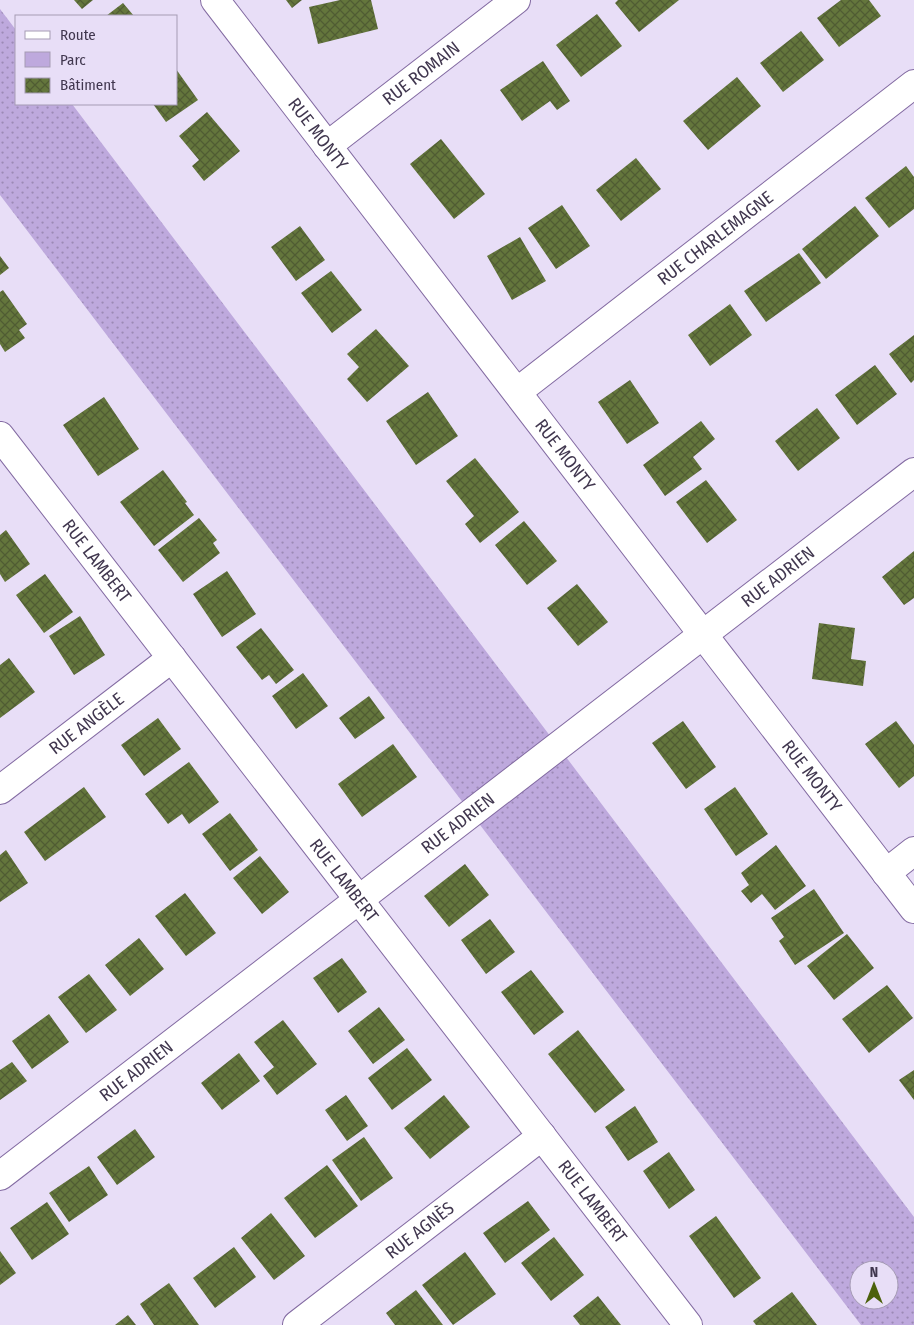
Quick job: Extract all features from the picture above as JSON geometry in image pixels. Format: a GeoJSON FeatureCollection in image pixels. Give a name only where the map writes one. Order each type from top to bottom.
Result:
{"type":"FeatureCollection","features":[{"type":"Feature","properties":{"kind":"street","name":"RUE MONTY"},"geometry":{"type":"LineString","coordinates":[[215,0],[914,909]]}},
{"type":"Feature","properties":{"kind":"street","name":"RUE ROMAIN"},"geometry":{"type":"LineString","coordinates":[[327,146],[516,0]]}},
{"type":"Feature","properties":{"kind":"street","name":"RUE CHARLEMAGNE"},"geometry":{"type":"LineString","coordinates":[[517,392],[914,84]]}},
{"type":"Feature","properties":{"kind":"street","name":"RUE LAMBERT"},"geometry":{"type":"LineString","coordinates":[[0,436],[688,1325]]}},
{"type":"Feature","properties":{"kind":"street","name":"RUE ADRIEN"},"geometry":{"type":"LineString","coordinates":[[0,1176],[914,472]]}},
{"type":"Feature","properties":{"kind":"street","name":"RUE ANGÈLE"},"geometry":{"type":"LineString","coordinates":[[0,790],[172,658]]}},
{"type":"Feature","properties":{"kind":"street"},"geometry":{"type":"LineString","coordinates":[[886,873],[914,851]]}},
{"type":"Feature","properties":{"kind":"street","name":"RUE AGNÈS"},"geometry":{"type":"LineString","coordinates":[[297,1325],[542,1136]]}},
{"type":"Feature","properties":{"kind":"green space"},"geometry":{"type":"Polygon","coordinates":[[[0,9],[15,29],[15,105],[73,105],[914,1217],[914,1325],[861,1325],[850,1310],[899,1310],[899,1260],[849,1260],[849,1309],[0,195],[0,9]]]}},
{"type":"Feature","properties":{"kind":"building"},"geometry":{"type":"Polygon","coordinates":[[[74,0],[93,0],[82,9],[74,0]]]}},
{"type":"Feature","properties":{"kind":"building"},"geometry":{"type":"Polygon","coordinates":[[[286,0],[302,0],[292,8],[286,0]]]}},
{"type":"Feature","properties":{"kind":"building"},"geometry":{"type":"Polygon","coordinates":[[[340,0],[371,0],[378,29],[318,44],[309,7],[340,0]]]}},
{"type":"Feature","properties":{"kind":"building"},"geometry":{"type":"Polygon","coordinates":[[[618,0],[679,0],[639,32],[615,3],[618,0]]]}},
{"type":"Feature","properties":{"kind":"building"},"geometry":{"type":"Polygon","coordinates":[[[841,0],[869,0],[881,16],[839,47],[817,18],[841,0]]]}},
{"type":"Feature","properties":{"kind":"building"},"geometry":{"type":"Polygon","coordinates":[[[123,3],[133,15],[107,15],[123,3]]]}},
{"type":"Feature","properties":{"kind":"building"},"geometry":{"type":"Polygon","coordinates":[[[597,14],[622,46],[581,77],[556,45],[597,14]]]}},
{"type":"Feature","properties":{"kind":"building"},"geometry":{"type":"Polygon","coordinates":[[[801,31],[824,60],[783,92],[760,63],[801,31]]]}},
{"type":"Feature","properties":{"kind":"building"},"geometry":{"type":"Polygon","coordinates":[[[543,61],[570,101],[557,110],[550,101],[522,121],[500,90],[543,61]]]}},
{"type":"Feature","properties":{"kind":"building"},"geometry":{"type":"Polygon","coordinates":[[[178,72],[198,100],[166,122],[154,105],[178,105],[178,72]]]}},
{"type":"Feature","properties":{"kind":"building"},"geometry":{"type":"Polygon","coordinates":[[[737,77],[761,106],[708,150],[683,121],[737,77]]]}},
{"type":"Feature","properties":{"kind":"building"},"geometry":{"type":"Polygon","coordinates":[[[207,112],[240,151],[204,181],[192,166],[199,160],[179,136],[207,112]]]}},
{"type":"Feature","properties":{"kind":"building"},"geometry":{"type":"Polygon","coordinates":[[[441,139],[485,194],[454,219],[410,164],[441,139]]]}},
{"type":"Feature","properties":{"kind":"building"},"geometry":{"type":"Polygon","coordinates":[[[636,158],[661,189],[621,221],[596,190],[636,158]]]}},
{"type":"Feature","properties":{"kind":"building"},"geometry":{"type":"Polygon","coordinates":[[[906,166],[914,177],[914,209],[889,228],[865,198],[906,166]]]}},
{"type":"Feature","properties":{"kind":"building"},"geometry":{"type":"Polygon","coordinates":[[[562,205],[590,246],[556,269],[528,228],[562,205]]]}},
{"type":"Feature","properties":{"kind":"building"},"geometry":{"type":"Polygon","coordinates":[[[855,206],[879,236],[826,279],[802,249],[855,206]]]}},
{"type":"Feature","properties":{"kind":"building"},"geometry":{"type":"Polygon","coordinates":[[[300,226],[325,260],[296,281],[271,247],[300,226]]]}},
{"type":"Feature","properties":{"kind":"building"},"geometry":{"type":"Polygon","coordinates":[[[520,237],[546,281],[512,300],[487,256],[520,237]]]}},
{"type":"Feature","properties":{"kind":"building"},"geometry":{"type":"Polygon","coordinates":[[[799,253],[821,283],[766,322],[744,291],[799,253]]]}},
{"type":"Feature","properties":{"kind":"building"},"geometry":{"type":"Polygon","coordinates":[[[0,256],[9,268],[0,275],[0,256]]]}},
{"type":"Feature","properties":{"kind":"building"},"geometry":{"type":"Polygon","coordinates":[[[331,271],[362,310],[332,333],[301,293],[331,271]]]}},
{"type":"Feature","properties":{"kind":"building"},"geometry":{"type":"Polygon","coordinates":[[[3,290],[27,324],[19,330],[25,338],[5,352],[0,344],[0,292],[3,290]]]}},
{"type":"Feature","properties":{"kind":"building"},"geometry":{"type":"Polygon","coordinates":[[[730,304],[752,335],[710,366],[688,335],[730,304]]]}},
{"type":"Feature","properties":{"kind":"building"},"geometry":{"type":"Polygon","coordinates":[[[376,329],[409,366],[367,402],[347,379],[359,367],[347,354],[376,329]]]}},
{"type":"Feature","properties":{"kind":"building"},"geometry":{"type":"Polygon","coordinates":[[[914,335],[914,380],[911,383],[889,354],[914,335]]]}},
{"type":"Feature","properties":{"kind":"building"},"geometry":{"type":"Polygon","coordinates":[[[875,365],[897,394],[857,425],[835,395],[875,365]]]}},
{"type":"Feature","properties":{"kind":"building"},"geometry":{"type":"Polygon","coordinates":[[[630,380],[659,423],[627,444],[598,402],[630,380]]]}},
{"type":"Feature","properties":{"kind":"building"},"geometry":{"type":"Polygon","coordinates":[[[428,392],[458,436],[416,465],[386,421],[428,392]]]}},
{"type":"Feature","properties":{"kind":"building"},"geometry":{"type":"Polygon","coordinates":[[[104,397],[139,449],[98,476],[63,425],[104,397]]]}},
{"type":"Feature","properties":{"kind":"building"},"geometry":{"type":"Polygon","coordinates":[[[817,408],[840,438],[798,471],[775,441],[817,408]]]}},
{"type":"Feature","properties":{"kind":"building"},"geometry":{"type":"Polygon","coordinates":[[[701,421],[715,439],[693,457],[702,469],[665,496],[643,465],[701,421]]]}},
{"type":"Feature","properties":{"kind":"building"},"geometry":{"type":"Polygon","coordinates":[[[475,458],[519,512],[480,543],[465,524],[474,516],[446,481],[475,458]]]}},
{"type":"Feature","properties":{"kind":"building"},"geometry":{"type":"Polygon","coordinates":[[[163,470],[187,502],[185,503],[194,515],[154,546],[120,502],[163,470]]]}},
{"type":"Feature","properties":{"kind":"building"},"geometry":{"type":"Polygon","coordinates":[[[706,480],[737,520],[707,543],[676,502],[706,480]]]}},
{"type":"Feature","properties":{"kind":"building"},"geometry":{"type":"Polygon","coordinates":[[[199,518],[217,540],[213,543],[220,553],[183,582],[158,550],[199,518]]]}},
{"type":"Feature","properties":{"kind":"building"},"geometry":{"type":"Polygon","coordinates":[[[524,521],[557,561],[527,585],[495,545],[524,521]]]}},
{"type":"Feature","properties":{"kind":"building"},"geometry":{"type":"Polygon","coordinates":[[[6,530],[30,564],[5,582],[0,574],[0,535],[6,530]]]}},
{"type":"Feature","properties":{"kind":"building"},"geometry":{"type":"Polygon","coordinates":[[[914,551],[914,598],[904,605],[882,577],[914,551]]]}},
{"type":"Feature","properties":{"kind":"building"},"geometry":{"type":"Polygon","coordinates":[[[227,571],[256,614],[222,637],[193,594],[227,571]]]}},
{"type":"Feature","properties":{"kind":"building"},"geometry":{"type":"Polygon","coordinates":[[[45,574],[73,612],[44,633],[16,595],[45,574]]]}},
{"type":"Feature","properties":{"kind":"building"},"geometry":{"type":"Polygon","coordinates":[[[577,584],[608,622],[578,646],[547,608],[577,584]]]}},
{"type":"Feature","properties":{"kind":"building"},"geometry":{"type":"Polygon","coordinates":[[[80,616],[105,655],[74,675],[49,636],[80,616]]]}},
{"type":"Feature","properties":{"kind":"building"},"geometry":{"type":"Polygon","coordinates":[[[819,623],[855,628],[851,659],[866,661],[863,686],[812,679],[819,623]]]}},
{"type":"Feature","properties":{"kind":"building"},"geometry":{"type":"Polygon","coordinates":[[[261,628],[294,670],[276,684],[269,675],[262,680],[236,647],[261,628]]]}},
{"type":"Feature","properties":{"kind":"building"},"geometry":{"type":"Polygon","coordinates":[[[9,658],[35,692],[0,718],[0,665],[9,658]]]}},
{"type":"Feature","properties":{"kind":"building"},"geometry":{"type":"Polygon","coordinates":[[[303,673],[328,706],[296,729],[272,696],[303,673]]]}},
{"type":"Feature","properties":{"kind":"building"},"geometry":{"type":"Polygon","coordinates":[[[369,696],[385,718],[355,739],[339,718],[369,696]]]}},
{"type":"Feature","properties":{"kind":"building"},"geometry":{"type":"Polygon","coordinates":[[[158,718],[181,749],[144,776],[121,745],[158,718]]]}},
{"type":"Feature","properties":{"kind":"building"},"geometry":{"type":"Polygon","coordinates":[[[683,721],[716,767],[686,789],[652,743],[683,721]]]}},
{"type":"Feature","properties":{"kind":"building"},"geometry":{"type":"Polygon","coordinates":[[[896,721],[914,745],[914,776],[899,788],[865,744],[896,721]]]}},
{"type":"Feature","properties":{"kind":"building"},"geometry":{"type":"Polygon","coordinates":[[[393,744],[417,777],[362,817],[338,784],[393,744]]]}},
{"type":"Feature","properties":{"kind":"building"},"geometry":{"type":"Polygon","coordinates":[[[189,762],[219,802],[189,824],[182,814],[168,824],[145,794],[189,762]]]}},
{"type":"Feature","properties":{"kind":"building"},"geometry":{"type":"Polygon","coordinates":[[[84,787],[106,817],[45,861],[24,832],[84,787]]]}},
{"type":"Feature","properties":{"kind":"building"},"geometry":{"type":"Polygon","coordinates":[[[735,787],[768,834],[736,856],[704,809],[735,787]]]}},
{"type":"Feature","properties":{"kind":"building"},"geometry":{"type":"Polygon","coordinates":[[[230,813],[258,850],[230,871],[202,834],[230,813]]]}},
{"type":"Feature","properties":{"kind":"building"},"geometry":{"type":"Polygon","coordinates":[[[776,845],[806,886],[775,910],[762,894],[751,903],[741,891],[749,885],[741,873],[776,845]]]}},
{"type":"Feature","properties":{"kind":"building"},"geometry":{"type":"Polygon","coordinates":[[[6,850],[28,883],[0,902],[0,855],[6,850]]]}},
{"type":"Feature","properties":{"kind":"building"},"geometry":{"type":"Polygon","coordinates":[[[260,856],[289,892],[262,914],[233,878],[260,856]]]}},
{"type":"Feature","properties":{"kind":"building"},"geometry":{"type":"Polygon","coordinates":[[[465,864],[489,895],[449,927],[424,896],[465,864]]]}},
{"type":"Feature","properties":{"kind":"building"},"geometry":{"type":"Polygon","coordinates":[[[814,889],[844,933],[795,965],[779,941],[784,937],[771,918],[814,889]]]}},
{"type":"Feature","properties":{"kind":"building"},"geometry":{"type":"Polygon","coordinates":[[[185,893],[216,933],[186,956],[155,916],[185,893]]]}},
{"type":"Feature","properties":{"kind":"building"},"geometry":{"type":"Polygon","coordinates":[[[490,919],[515,952],[486,974],[461,940],[490,919]]]}},
{"type":"Feature","properties":{"kind":"building"},"geometry":{"type":"Polygon","coordinates":[[[847,934],[874,968],[834,1000],[807,966],[847,934]]]}},
{"type":"Feature","properties":{"kind":"building"},"geometry":{"type":"Polygon","coordinates":[[[139,938],[164,969],[130,996],[105,965],[139,938]]]}},
{"type":"Feature","properties":{"kind":"building"},"geometry":{"type":"Polygon","coordinates":[[[342,958],[367,992],[338,1013],[313,978],[342,958]]]}},
{"type":"Feature","properties":{"kind":"building"},"geometry":{"type":"Polygon","coordinates":[[[531,970],[564,1012],[534,1035],[501,992],[531,970]]]}},
{"type":"Feature","properties":{"kind":"building"},"geometry":{"type":"Polygon","coordinates":[[[89,974],[117,1010],[86,1033],[58,997],[89,974]]]}},
{"type":"Feature","properties":{"kind":"building"},"geometry":{"type":"Polygon","coordinates":[[[887,985],[913,1018],[869,1053],[842,1019],[887,985]]]}},
{"type":"Feature","properties":{"kind":"building"},"geometry":{"type":"Polygon","coordinates":[[[379,1007],[405,1040],[373,1064],[348,1031],[379,1007]]]}},
{"type":"Feature","properties":{"kind":"building"},"geometry":{"type":"Polygon","coordinates":[[[49,1014],[69,1042],[32,1069],[12,1041],[49,1014]]]}},
{"type":"Feature","properties":{"kind":"building"},"geometry":{"type":"Polygon","coordinates":[[[283,1020],[317,1064],[277,1095],[263,1076],[274,1067],[254,1042],[283,1020]]]}},
{"type":"Feature","properties":{"kind":"building"},"geometry":{"type":"Polygon","coordinates":[[[578,1030],[625,1090],[595,1113],[548,1054],[578,1030]]]}},
{"type":"Feature","properties":{"kind":"building"},"geometry":{"type":"Polygon","coordinates":[[[407,1048],[432,1080],[392,1110],[368,1078],[407,1048]]]}},
{"type":"Feature","properties":{"kind":"building"},"geometry":{"type":"Polygon","coordinates":[[[239,1053],[260,1081],[222,1110],[201,1083],[239,1053]]]}},
{"type":"Feature","properties":{"kind":"building"},"geometry":{"type":"Polygon","coordinates":[[[12,1062],[27,1081],[0,1100],[0,1070],[12,1062]]]}},
{"type":"Feature","properties":{"kind":"building"},"geometry":{"type":"Polygon","coordinates":[[[914,1070],[914,1100],[899,1080],[914,1070]]]}},
{"type":"Feature","properties":{"kind":"building"},"geometry":{"type":"Polygon","coordinates":[[[346,1095],[368,1126],[347,1141],[325,1110],[346,1095]]]}},
{"type":"Feature","properties":{"kind":"building"},"geometry":{"type":"Polygon","coordinates":[[[444,1095],[470,1127],[430,1159],[404,1128],[444,1095]]]}},
{"type":"Feature","properties":{"kind":"building"},"geometry":{"type":"Polygon","coordinates":[[[635,1106],[658,1142],[628,1161],[605,1127],[635,1106]]]}},
{"type":"Feature","properties":{"kind":"building"},"geometry":{"type":"Polygon","coordinates":[[[135,1129],[155,1157],[117,1185],[97,1157],[135,1129]]]}},
{"type":"Feature","properties":{"kind":"building"},"geometry":{"type":"Polygon","coordinates":[[[364,1137],[393,1178],[361,1201],[332,1160],[364,1137]]]}},
{"type":"Feature","properties":{"kind":"building"},"geometry":{"type":"Polygon","coordinates":[[[669,1152],[695,1190],[669,1209],[643,1171],[669,1152]]]}},
{"type":"Feature","properties":{"kind":"building"},"geometry":{"type":"Polygon","coordinates":[[[327,1165],[358,1206],[315,1238],[284,1198],[327,1165]]]}},
{"type":"Feature","properties":{"kind":"building"},"geometry":{"type":"Polygon","coordinates":[[[89,1166],[108,1195],[69,1222],[49,1193],[89,1166]]]}},
{"type":"Feature","properties":{"kind":"building"},"geometry":{"type":"Polygon","coordinates":[[[528,1201],[550,1230],[505,1263],[483,1233],[528,1201]]]}},
{"type":"Feature","properties":{"kind":"building"},"geometry":{"type":"Polygon","coordinates":[[[47,1202],[69,1234],[32,1260],[10,1228],[47,1202]]]}},
{"type":"Feature","properties":{"kind":"building"},"geometry":{"type":"Polygon","coordinates":[[[271,1213],[305,1256],[274,1280],[241,1238],[271,1213]]]}},
{"type":"Feature","properties":{"kind":"building"},"geometry":{"type":"Polygon","coordinates":[[[716,1216],[761,1278],[734,1298],[689,1236],[716,1216]]]}},
{"type":"Feature","properties":{"kind":"building"},"geometry":{"type":"Polygon","coordinates":[[[554,1237],[584,1275],[551,1301],[521,1263],[554,1237]]]}},
{"type":"Feature","properties":{"kind":"building"},"geometry":{"type":"Polygon","coordinates":[[[234,1247],[256,1277],[215,1308],[193,1278],[234,1247]]]}},
{"type":"Feature","properties":{"kind":"building"},"geometry":{"type":"Polygon","coordinates":[[[0,1251],[16,1273],[0,1285],[0,1251]]]}},
{"type":"Feature","properties":{"kind":"building"},"geometry":{"type":"Polygon","coordinates":[[[465,1252],[496,1294],[453,1325],[422,1285],[465,1252]]]}},
{"type":"Feature","properties":{"kind":"building"},"geometry":{"type":"Polygon","coordinates":[[[169,1283],[199,1325],[154,1325],[140,1304],[169,1283]]]}},
{"type":"Feature","properties":{"kind":"building"},"geometry":{"type":"Polygon","coordinates":[[[416,1290],[443,1325],[395,1325],[386,1313],[416,1290]]]}},
{"type":"Feature","properties":{"kind":"building"},"geometry":{"type":"Polygon","coordinates":[[[792,1292],[817,1325],[756,1325],[753,1321],[792,1292]]]}},
{"type":"Feature","properties":{"kind":"building"},"geometry":{"type":"Polygon","coordinates":[[[598,1296],[621,1325],[580,1325],[573,1316],[598,1296]]]}},
{"type":"Feature","properties":{"kind":"building"},"geometry":{"type":"Polygon","coordinates":[[[128,1315],[136,1325],[115,1325],[128,1315]]]}}]}
